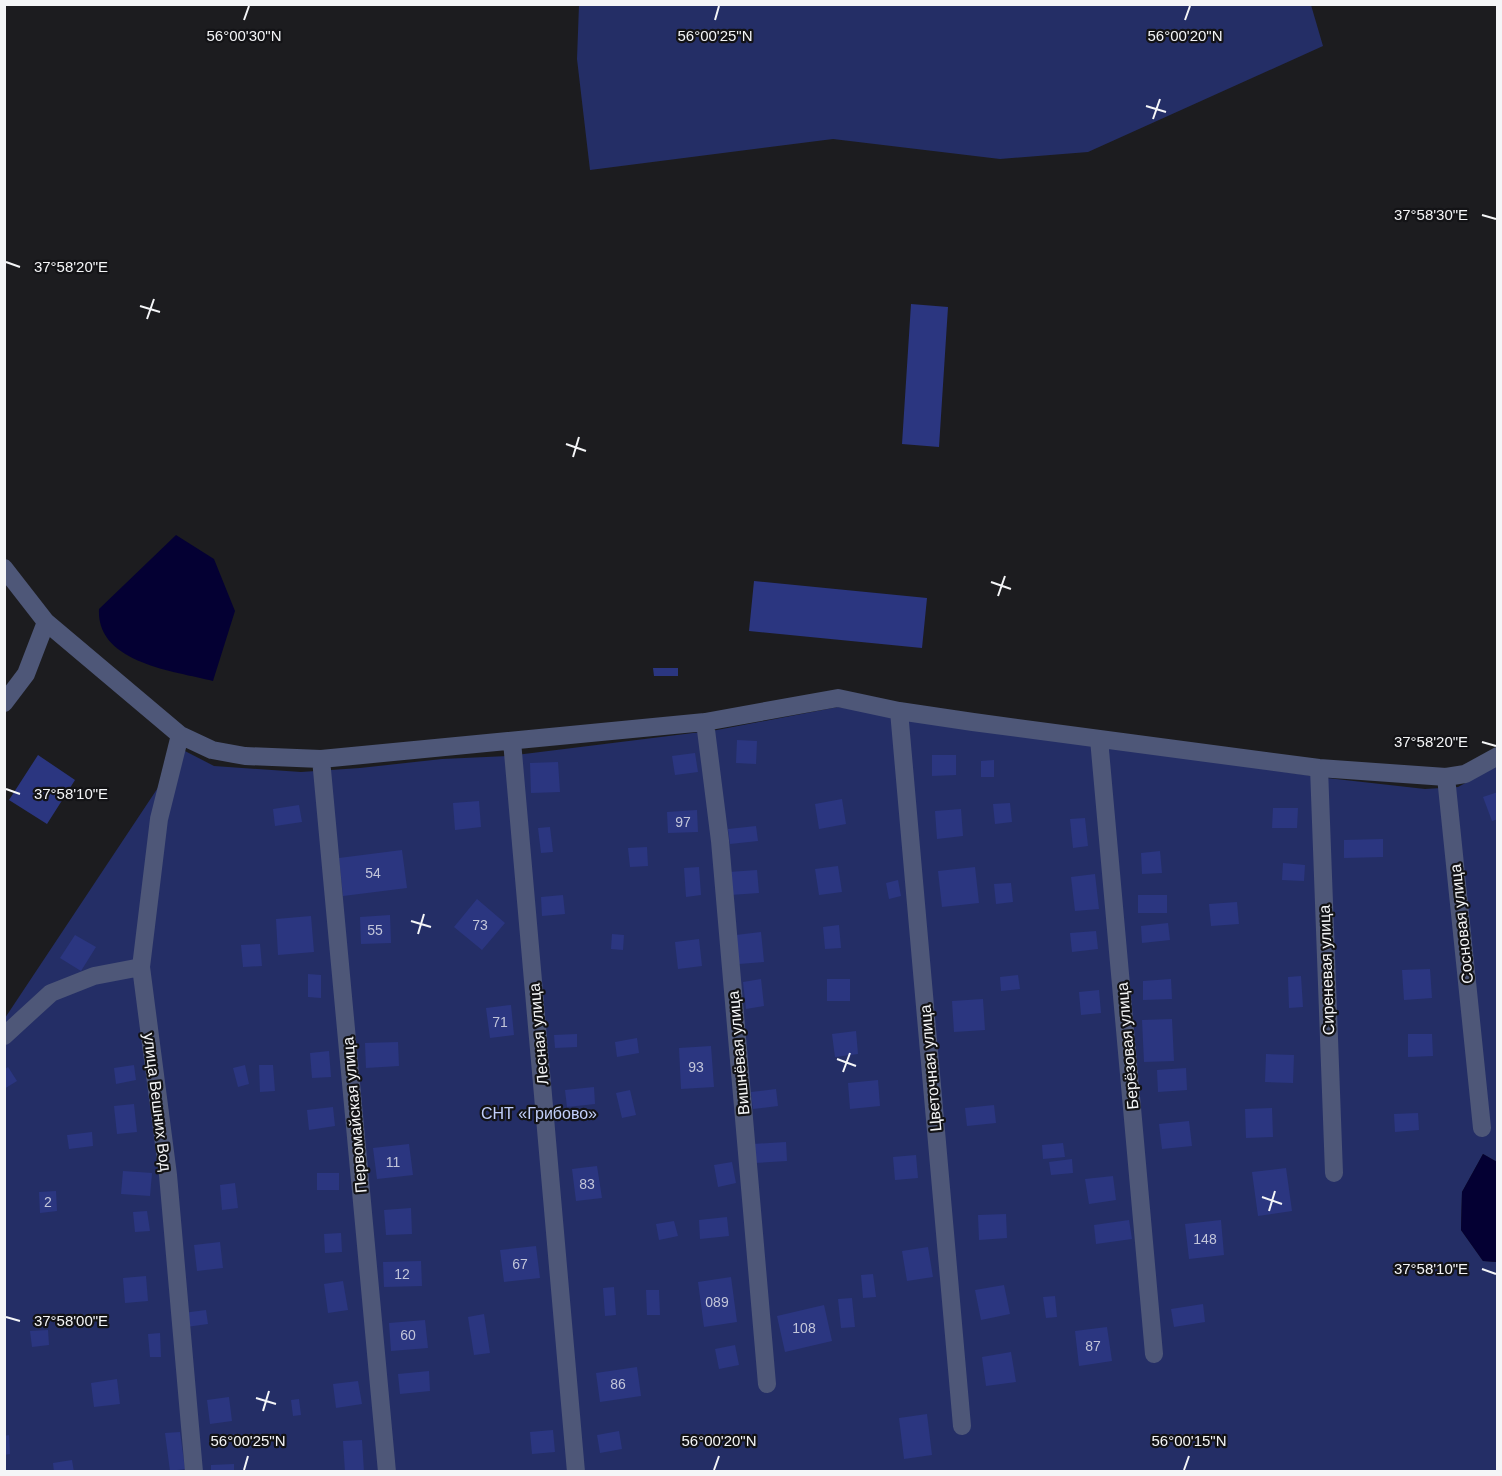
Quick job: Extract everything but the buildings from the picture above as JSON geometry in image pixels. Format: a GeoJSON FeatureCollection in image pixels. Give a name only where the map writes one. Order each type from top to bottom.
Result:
{"type":"FeatureCollection","features":[{"type":"Feature","properties":{"kind":"street"},"geometry":{"type":"LineString","coordinates":[[4,568],[46,621],[180,735],[212,750],[245,756],[321,759],[512,741],[705,722],[838,698],[899,711],[1319,768],[1446,777],[1466,774],[1497,756]]}},
{"type":"Feature","properties":{"kind":"street"},"geometry":{"type":"LineString","coordinates":[[4,703],[26,674],[46,621]]}},
{"type":"Feature","properties":{"kind":"street","name":"Цветочная улица"},"geometry":{"type":"LineString","coordinates":[[899,711],[962,1426]]}},
{"type":"Feature","properties":{"kind":"street","name":"Вишнёвая улица"},"geometry":{"type":"LineString","coordinates":[[705,722],[720,842],[766,1384]]}},
{"type":"Feature","properties":{"kind":"street","name":"улица Вешних Вод"},"geometry":{"type":"LineString","coordinates":[[180,735],[159,819],[141,968],[168,1175],[194,1472]]}},
{"type":"Feature","properties":{"kind":"street","name":"Берёзовая улица"},"geometry":{"type":"LineString","coordinates":[[1099,739],[1154,1354]]}},
{"type":"Feature","properties":{"kind":"street","name":"Лесная улица"},"geometry":{"type":"LineString","coordinates":[[512,741],[576,1472]]}},
{"type":"Feature","properties":{"kind":"street","name":"Первомайская улица"},"geometry":{"type":"LineString","coordinates":[[321,759],[387,1472]]}},
{"type":"Feature","properties":{"kind":"street","name":"Сиреневая улица"},"geometry":{"type":"LineString","coordinates":[[1319,768],[1334,1173]]}},
{"type":"Feature","properties":{"kind":"street","name":"Сосновая улица"},"geometry":{"type":"LineString","coordinates":[[1446,777],[1482,1128]]}},
{"type":"Feature","properties":{"kind":"street"},"geometry":{"type":"LineString","coordinates":[[4,1036],[51,993],[94,976],[141,968]]}},
{"type":"Feature","properties":{"kind":"green space"},"geometry":{"type":"Polygon","coordinates":[[[579,5],[1311,5],[1323,46],[1088,152],[1000,159],[833,139],[590,170],[577,59],[579,5]]]}},
{"type":"Feature","properties":{"kind":"green space","name":"СНТ «Грибово»"},"geometry":{"type":"Polygon","coordinates":[[[838,707],[1327,778],[1425,789],[1458,787],[1497,766],[1497,1162],[1483,1154],[1462,1192],[1461,1230],[1483,1261],[1497,1262],[1497,1471],[5,1472],[5,1018],[183,750],[214,766],[301,772],[442,759],[508,756],[717,730],[838,707]]]}},
{"type":"Feature","properties":{"kind":"shaded area"},"geometry":{"type":"Polygon","coordinates":[[[176,535],[214,559],[235,611],[213,681],[140,662],[123,653],[110,642],[101,627],[99,609],[176,535]]]}},
{"type":"Feature","properties":{"kind":"shaded area"},"geometry":{"type":"Polygon","coordinates":[[[1483,1154],[1497,1162],[1497,1262],[1483,1261],[1461,1230],[1462,1192],[1483,1154]]]}}]}
